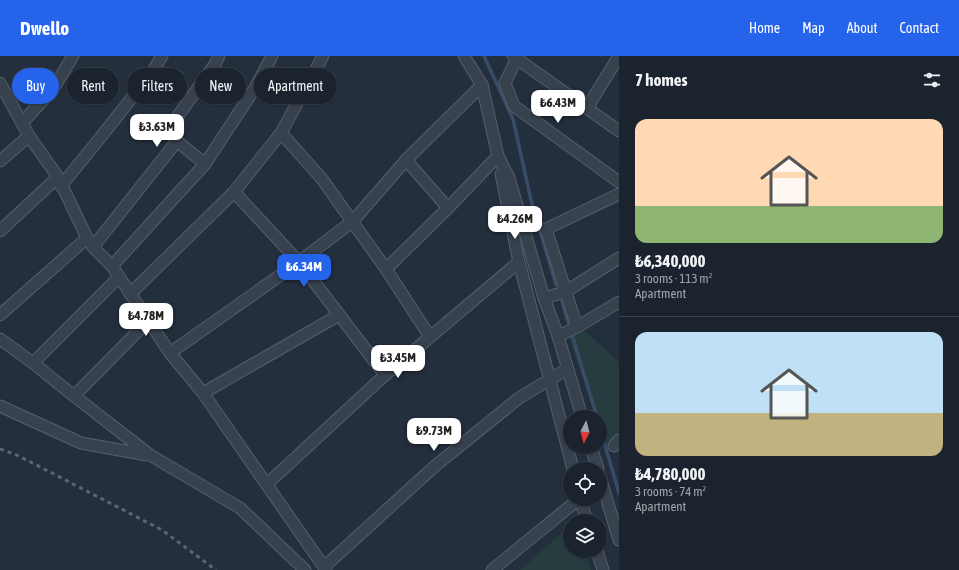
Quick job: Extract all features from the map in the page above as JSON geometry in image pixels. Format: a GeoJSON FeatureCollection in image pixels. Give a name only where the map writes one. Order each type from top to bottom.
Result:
{"type":"FeatureCollection","features":[{"type":"Feature","properties":{"kind":"street"},"geometry":{"type":"LineString","coordinates":[[22,123],[52,89],[73,56]]}},
{"type":"Feature","properties":{"kind":"street"},"geometry":{"type":"LineString","coordinates":[[0,231],[59,182],[148,77],[162,56]]}},
{"type":"Feature","properties":{"kind":"street"},"geometry":{"type":"LineString","coordinates":[[205,164],[177,141],[168,130],[216,64],[219,56]]}},
{"type":"Feature","properties":{"kind":"street"},"geometry":{"type":"LineString","coordinates":[[112,266],[205,164],[255,88],[272,56]]}},
{"type":"Feature","properties":{"kind":"street"},"geometry":{"type":"LineString","coordinates":[[130,294],[234,192],[281,132],[323,56]]}},
{"type":"Feature","properties":{"kind":"street"},"geometry":{"type":"LineString","coordinates":[[464,56],[482,86],[498,156],[519,262],[571,462]]}},
{"type":"Feature","properties":{"kind":"street"},"geometry":{"type":"LineString","coordinates":[[587,108],[619,56]]}},
{"type":"Feature","properties":{"kind":"street"},"geometry":{"type":"LineString","coordinates":[[619,131],[516,57],[505,84],[514,106],[619,182]]}},
{"type":"Feature","properties":{"kind":"street"},"geometry":{"type":"LineString","coordinates":[[0,83],[29,136],[59,182],[90,243],[112,266],[170,353],[203,393],[325,568],[435,466],[519,398],[567,369]]}},
{"type":"Feature","properties":{"kind":"street"},"geometry":{"type":"LineString","coordinates":[[170,353],[299,262],[353,221],[406,160],[482,86]]}},
{"type":"Feature","properties":{"kind":"street"},"geometry":{"type":"LineString","coordinates":[[281,132],[322,179],[353,221],[430,337]]}},
{"type":"Feature","properties":{"kind":"street"},"geometry":{"type":"LineString","coordinates":[[0,161],[29,136]]}},
{"type":"Feature","properties":{"kind":"street"},"geometry":{"type":"LineString","coordinates":[[0,316],[90,243],[177,141]]}},
{"type":"Feature","properties":{"kind":"street"},"geometry":{"type":"LineString","coordinates":[[386,269],[498,156]]}},
{"type":"Feature","properties":{"kind":"street"},"geometry":{"type":"LineString","coordinates":[[498,156],[509,178],[544,298],[558,336],[580,410]]}},
{"type":"Feature","properties":{"kind":"street"},"geometry":{"type":"LineString","coordinates":[[406,160],[448,208]]}},
{"type":"Feature","properties":{"kind":"street"},"geometry":{"type":"LineString","coordinates":[[234,192],[299,262],[385,375]]}},
{"type":"Feature","properties":{"kind":"street"},"geometry":{"type":"LineString","coordinates":[[577,327],[546,229],[619,194]]}},
{"type":"Feature","properties":{"kind":"street"},"geometry":{"type":"LineString","coordinates":[[544,298],[565,292],[619,258]]}},
{"type":"Feature","properties":{"kind":"street"},"geometry":{"type":"LineString","coordinates":[[266,484],[385,375],[519,262]]}},
{"type":"Feature","properties":{"kind":"street"},"geometry":{"type":"LineString","coordinates":[[33,362],[119,277]]}},
{"type":"Feature","properties":{"kind":"street"},"geometry":{"type":"LineString","coordinates":[[558,336],[609,310],[619,302]]}},
{"type":"Feature","properties":{"kind":"street"},"geometry":{"type":"LineString","coordinates":[[203,393],[339,315]]}},
{"type":"Feature","properties":{"kind":"street"},"geometry":{"type":"LineString","coordinates":[[74,396],[149,320]]}},
{"type":"Feature","properties":{"kind":"street"},"geometry":{"type":"LineString","coordinates":[[0,339],[33,362],[150,455],[240,508],[305,570]]}},
{"type":"Feature","properties":{"kind":"street"},"geometry":{"type":"LineString","coordinates":[[0,406],[81,443],[150,455]]}},
{"type":"Feature","properties":{"kind":"street"},"geometry":{"type":"LineString","coordinates":[[607,500],[619,540]]}},
{"type":"Feature","properties":{"kind":"street"},"geometry":{"type":"LineString","coordinates":[[492,570],[571,506]]}},
{"type":"Feature","properties":{"kind":"street"},"geometry":{"type":"LineString","coordinates":[[599,558],[603,570]]}},
{"type":"Feature","properties":{"kind":"green space"},"geometry":{"type":"Polygon","coordinates":[[[585,331],[619,362],[619,434],[607,446],[607,410],[594,410],[569,337],[585,331]]]}},
{"type":"Feature","properties":{"kind":"green space"},"geometry":{"type":"Polygon","coordinates":[[[563,532],[563,558],[587,558],[591,570],[520,570],[563,532]]]}},
{"type":"Feature","properties":{"kind":"waterway"},"geometry":{"type":"LineString","coordinates":[[484,56],[513,119],[531,200],[556,285]]}},
{"type":"Feature","properties":{"kind":"waterway"},"geometry":{"type":"LineString","coordinates":[[562,302],[595,410]]}},
{"type":"Feature","properties":{"kind":"waterway"},"geometry":{"type":"LineString","coordinates":[[607,452],[619,493]]}},
{"type":"Feature","properties":{"kind":"railway"},"geometry":{"type":"LineString","coordinates":[[0,449],[19,456],[162,530],[216,570]]}}]}
